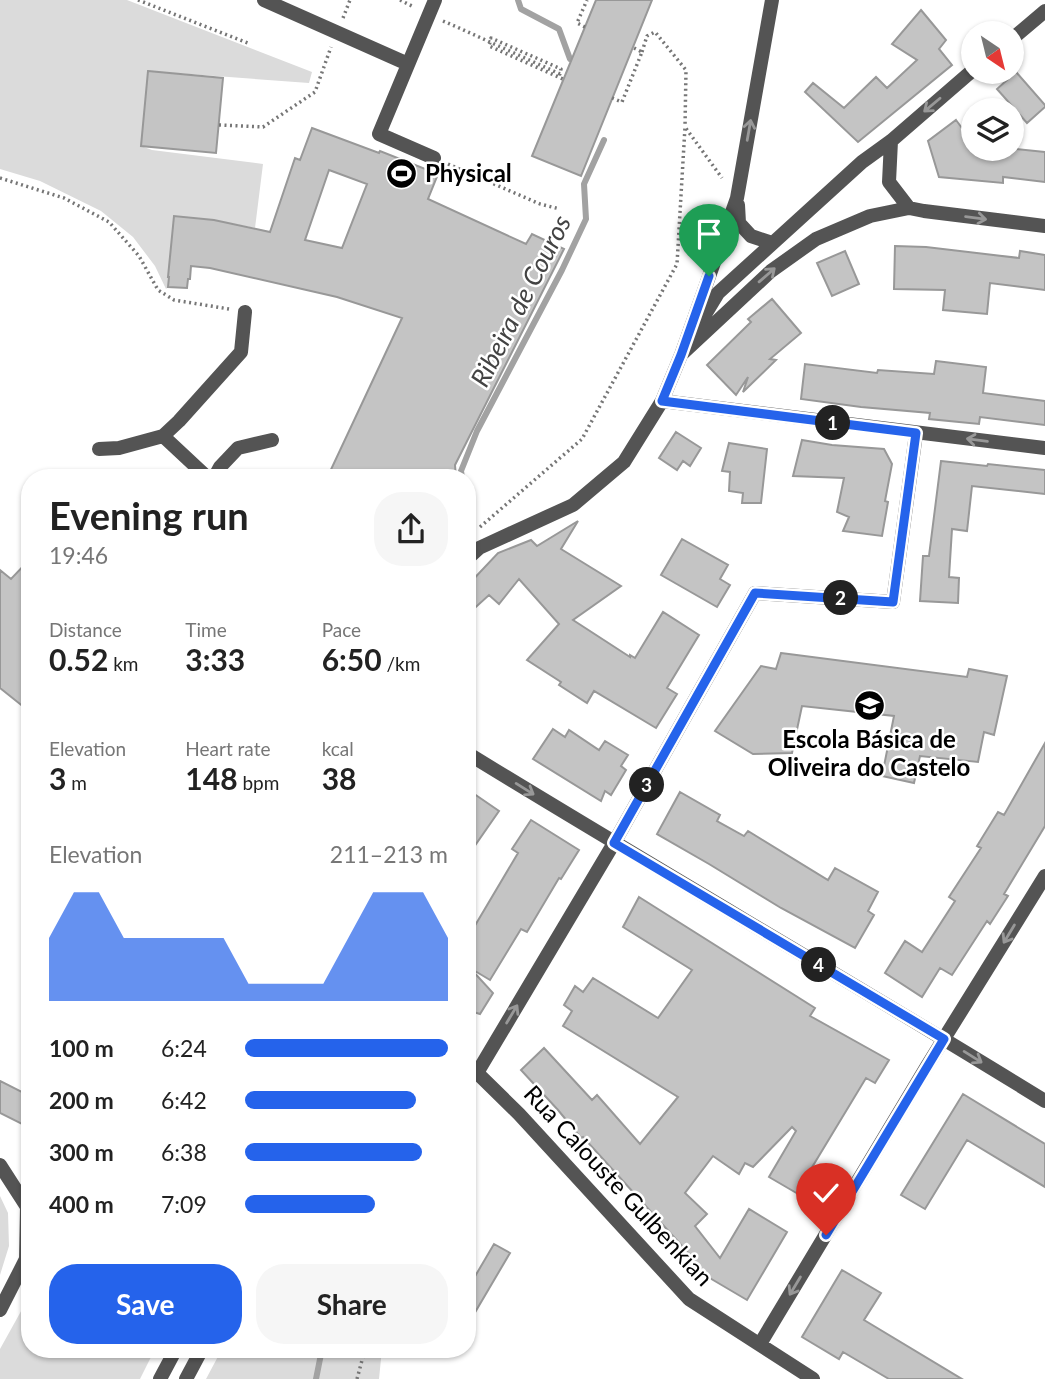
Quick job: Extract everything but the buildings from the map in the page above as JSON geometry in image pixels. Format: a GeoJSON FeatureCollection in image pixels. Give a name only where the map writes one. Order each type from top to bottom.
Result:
{"type":"FeatureCollection","features":[{"type":"Feature","properties":{"kind":"street"},"geometry":{"type":"LineString","coordinates":[[264,0],[408,64]]}},
{"type":"Feature","properties":{"kind":"street"},"geometry":{"type":"LineString","coordinates":[[434,158],[379,134],[435,0]]}},
{"type":"Feature","properties":{"kind":"street"},"geometry":{"type":"LineString","coordinates":[[476,551],[573,505],[624,462],[662,401],[737,198],[772,0]]}},
{"type":"Feature","properties":{"kind":"street"},"geometry":{"type":"LineString","coordinates":[[1024,28],[1045,11]]}},
{"type":"Feature","properties":{"kind":"street"},"geometry":{"type":"LineString","coordinates":[[681,355],[718,293],[862,162],[891,141],[961,80]]}},
{"type":"Feature","properties":{"kind":"street"},"geometry":{"type":"LineString","coordinates":[[891,141],[889,182],[909,208]]}},
{"type":"Feature","properties":{"kind":"street"},"geometry":{"type":"LineString","coordinates":[[737,198],[739,223],[751,236],[772,243]]}},
{"type":"Feature","properties":{"kind":"street"},"geometry":{"type":"LineString","coordinates":[[681,355],[771,271],[816,239],[870,216],[909,208],[1045,226]]}},
{"type":"Feature","properties":{"kind":"street"},"geometry":{"type":"LineString","coordinates":[[99,449],[119,449],[163,436],[179,421],[241,352],[245,312]]}},
{"type":"Feature","properties":{"kind":"street"},"geometry":{"type":"LineString","coordinates":[[662,401],[1045,448]]}},
{"type":"Feature","properties":{"kind":"street"},"geometry":{"type":"LineString","coordinates":[[476,1062],[614,843],[755,593],[893,602],[916,433]]}},
{"type":"Feature","properties":{"kind":"street"},"geometry":{"type":"LineString","coordinates":[[163,436],[198,469]]}},
{"type":"Feature","properties":{"kind":"street"},"geometry":{"type":"LineString","coordinates":[[219,469],[238,447],[272,440]]}},
{"type":"Feature","properties":{"kind":"street"},"geometry":{"type":"LineString","coordinates":[[476,759],[1045,1101]]}},
{"type":"Feature","properties":{"kind":"street"},"geometry":{"type":"LineString","coordinates":[[760,1344],[1045,876]]}},
{"type":"Feature","properties":{"kind":"street","name":"Rua Calouste Gulbenkian"},"geometry":{"type":"LineString","coordinates":[[476,1072],[519,1114],[689,1299],[813,1379]]}},
{"type":"Feature","properties":{"kind":"street"},"geometry":{"type":"LineString","coordinates":[[0,1165],[21,1198]]}},
{"type":"Feature","properties":{"kind":"street"},"geometry":{"type":"LineString","coordinates":[[0,1310],[21,1269]]}},
{"type":"Feature","properties":{"kind":"street"},"geometry":{"type":"LineString","coordinates":[[160,1379],[171,1358]]}},
{"type":"Feature","properties":{"kind":"street"},"geometry":{"type":"LineString","coordinates":[[186,1379],[197,1358]]}},
{"type":"Feature","properties":{"kind":"path"},"geometry":{"type":"LineString","coordinates":[[138,0],[248,43]]}},
{"type":"Feature","properties":{"kind":"path"},"geometry":{"type":"LineString","coordinates":[[585,27],[578,23],[587,0]]}},
{"type":"Feature","properties":{"kind":"path"},"geometry":{"type":"LineString","coordinates":[[457,27],[480,37],[492,43],[526,58],[548,69],[560,74],[561,69],[491,38],[489,46],[563,79]]}},
{"type":"Feature","properties":{"kind":"path"},"geometry":{"type":"LineString","coordinates":[[476,530],[582,439],[677,264],[686,70],[655,32],[647,36],[622,102],[612,97]]}},
{"type":"Feature","properties":{"kind":"path"},"geometry":{"type":"LineString","coordinates":[[219,125],[263,127],[315,92],[332,42]]}},
{"type":"Feature","properties":{"kind":"path"},"geometry":{"type":"LineString","coordinates":[[632,47],[642,52]]}},
{"type":"Feature","properties":{"kind":"path"},"geometry":{"type":"LineString","coordinates":[[685,127],[722,178]]}},
{"type":"Feature","properties":{"kind":"path"},"geometry":{"type":"LineString","coordinates":[[434,158],[540,204],[560,209]]}},
{"type":"Feature","properties":{"kind":"path"},"geometry":{"type":"LineString","coordinates":[[0,178],[64,198],[108,222],[139,256],[158,290],[174,300],[245,312]]}},
{"type":"Feature","properties":{"kind":"path"},"geometry":{"type":"LineString","coordinates":[[357,1379],[363,1358]]}},
{"type":"Feature","properties":{"kind":"shaded area"},"geometry":{"type":"Polygon","coordinates":[[[0,0],[127,0],[312,72],[309,83],[148,71],[141,146],[152,150],[263,164],[255,228],[174,216],[166,289],[155,266],[133,237],[101,211],[40,181],[0,169],[0,0]]]}},
{"type":"Feature","properties":{"kind":"shaded area"},"geometry":{"type":"Polygon","coordinates":[[[0,1196],[8,1213],[9,1246],[0,1275],[0,1196]]]}},
{"type":"Feature","properties":{"kind":"shaded area"},"geometry":{"type":"Polygon","coordinates":[[[21,1311],[21,1358],[150,1358],[140,1379],[0,1379],[0,1349],[21,1311]]]}},
{"type":"Feature","properties":{"kind":"shaded area"},"geometry":{"type":"Polygon","coordinates":[[[217,1358],[381,1358],[379,1379],[206,1379],[217,1358]]]}},
{"type":"Feature","properties":{"kind":"waterway","name":"Ribeira de Couros"},"geometry":{"type":"LineString","coordinates":[[518,0],[521,9],[559,29],[570,59]]}},
{"type":"Feature","properties":{"kind":"waterway","name":"Ribeira de Couros"},"geometry":{"type":"LineString","coordinates":[[462,469],[477,431],[586,219],[584,184],[604,140]]}},
{"type":"Feature","properties":{"kind":"waterway","name":"Ribeira de Couros"},"geometry":{"type":"LineString","coordinates":[[316,1379],[320,1358]]}},
{"type":"Feature","properties":{"kind":"place","name":"Physical"},"geometry":{"type":"Point","coordinates":[402,174]}},
{"type":"Feature","properties":{"kind":"place","name":"Escola Básica de Oliveira do Castelo"},"geometry":{"type":"Point","coordinates":[869,706]}},
{"type":"Feature","properties":{"kind":"route"},"geometry":{"type":"LineString","coordinates":[[709,276],[662,401],[916,433],[893,602],[755,593],[614,843],[944,1039],[826,1235]]}}]}
